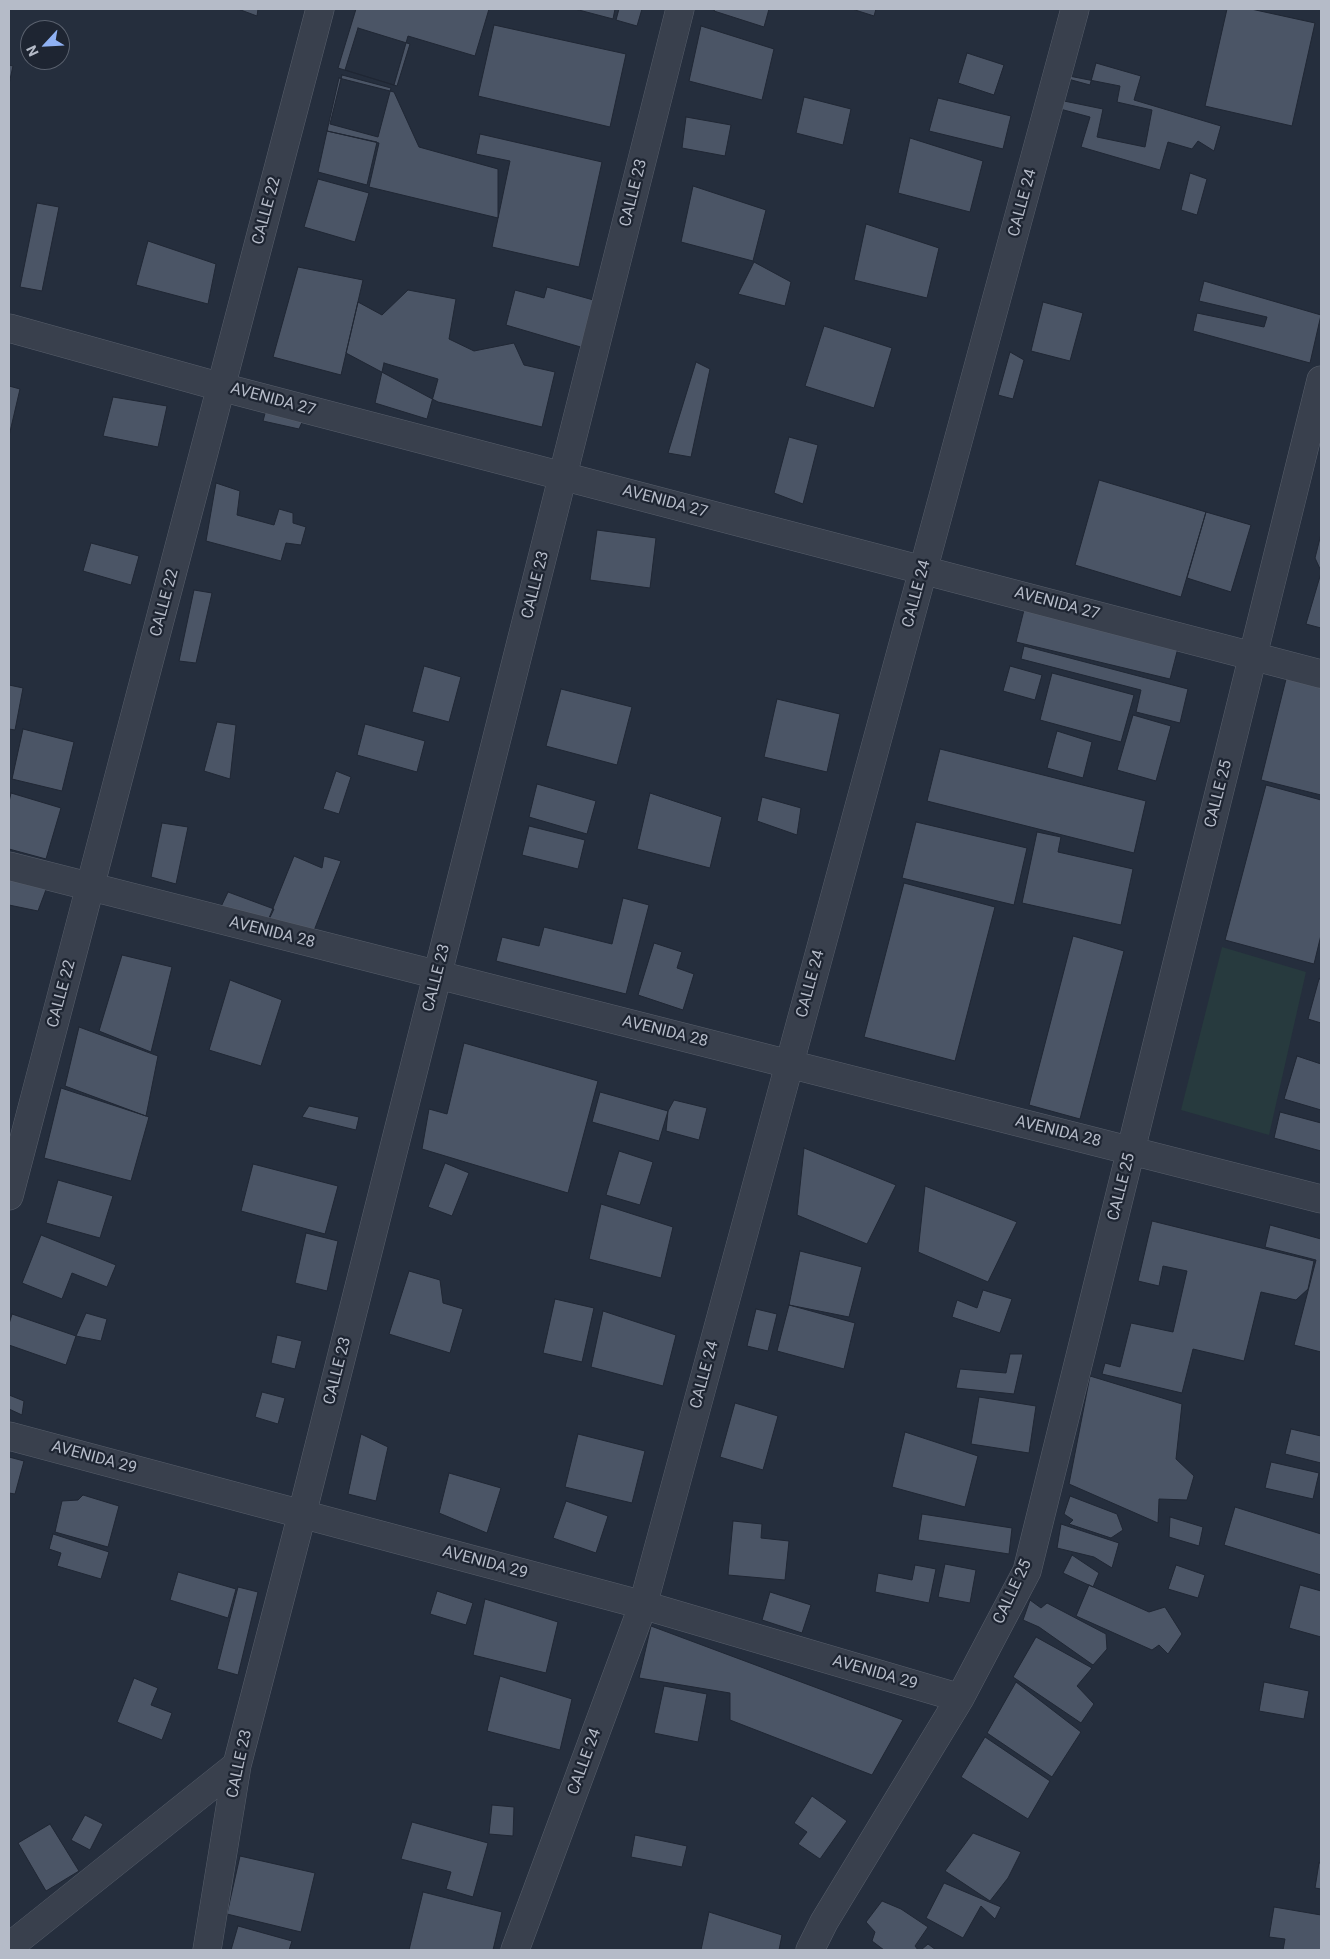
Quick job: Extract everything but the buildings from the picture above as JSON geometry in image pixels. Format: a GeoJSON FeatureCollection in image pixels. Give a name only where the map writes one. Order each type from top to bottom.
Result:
{"type":"FeatureCollection","features":[{"type":"Feature","properties":{"kind":"street","name":"CALLE 22"},"geometry":{"type":"LineString","coordinates":[[9,1196],[320,9]]}},
{"type":"Feature","properties":{"kind":"street","name":"CALLE 23"},"geometry":{"type":"LineString","coordinates":[[207,1950],[238,1765],[680,9]]}},
{"type":"Feature","properties":{"kind":"street","name":"CALLE 24"},"geometry":{"type":"LineString","coordinates":[[515,1950],[642,1604],[1075,9]]}},
{"type":"Feature","properties":{"kind":"street","name":"AVENIDA 27"},"geometry":{"type":"LineString","coordinates":[[9,328],[221,387],[1321,674]]}},
{"type":"Feature","properties":{"kind":"street","name":"CALLE 25"},"geometry":{"type":"LineString","coordinates":[[810,1950],[824,1922],[960,1698],[1027,1572],[1321,380]]}},
{"type":"Feature","properties":{"kind":"street","name":"AVENIDA 28"},"geometry":{"type":"LineString","coordinates":[[9,866],[1321,1199]]}},
{"type":"Feature","properties":{"kind":"street","name":"AVENIDA 29"},"geometry":{"type":"LineString","coordinates":[[9,1436],[642,1604],[960,1698]]}},
{"type":"Feature","properties":{"kind":"street"},"geometry":{"type":"LineString","coordinates":[[9,1947],[21,1930],[238,1765]]}},
{"type":"Feature","properties":{"kind":"green space"},"geometry":{"type":"Polygon","coordinates":[[[1222,947],[1306,972],[1269,1135],[1181,1110],[1222,947]]]}}]}
